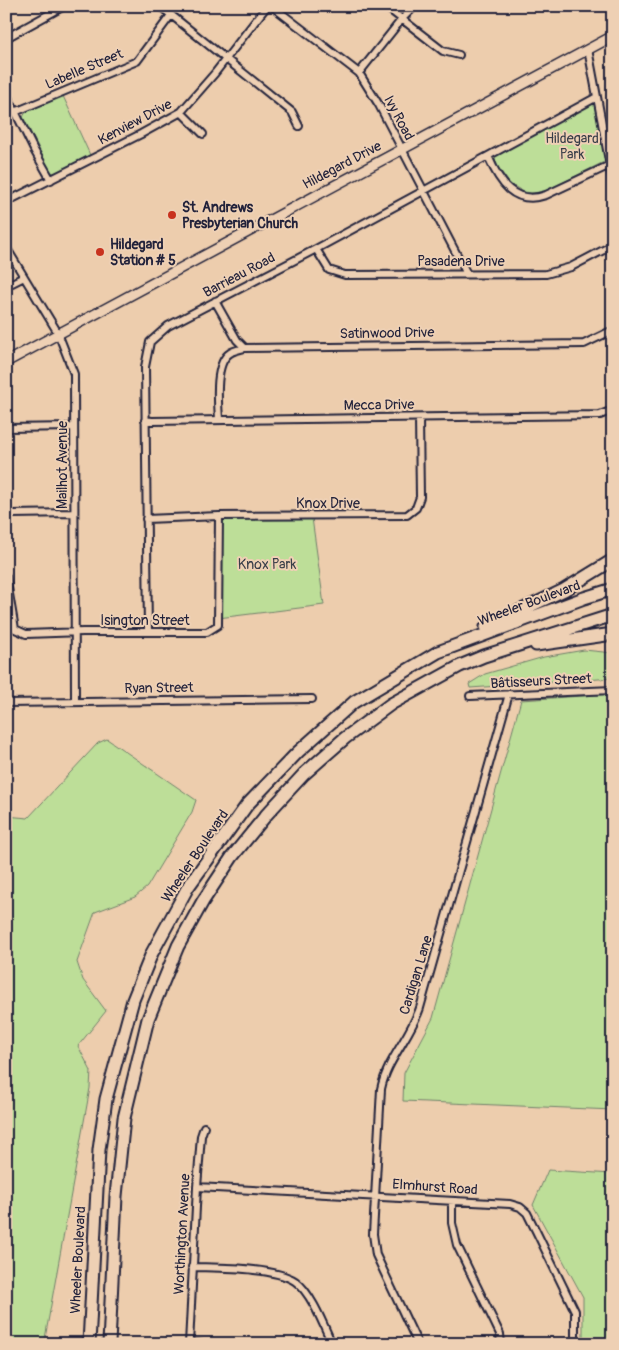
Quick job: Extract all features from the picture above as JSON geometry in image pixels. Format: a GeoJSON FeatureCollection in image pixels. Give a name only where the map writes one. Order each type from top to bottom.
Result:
{"type":"FeatureCollection","features":[{"type":"Feature","properties":{"kind":"highway"},"geometry":{"type":"LineString","coordinates":[[438,652],[564,590],[613,560]]}},
{"type":"Feature","properties":{"kind":"highway","name":"Wheeler Boulevard"},"geometry":{"type":"LineString","coordinates":[[89,1344],[99,1150],[106,1100],[133,1000],[152,953],[188,887],[247,805],[298,752],[354,702],[438,652],[613,589]]}},
{"type":"Feature","properties":{"kind":"highway"},"geometry":{"type":"LineString","coordinates":[[109,1344],[116,1196],[124,1118],[148,1019],[178,946],[203,901],[232,857],[267,814],[304,774],[345,738],[391,704],[460,666],[484,656],[613,615]]}},
{"type":"Feature","properties":{"kind":"highway"},"geometry":{"type":"LineString","coordinates":[[460,666],[541,644],[613,634]]}},
{"type":"Feature","properties":{"kind":"street"},"geometry":{"type":"LineString","coordinates":[[6,38],[64,6]]}},
{"type":"Feature","properties":{"kind":"street"},"geometry":{"type":"LineString","coordinates":[[160,6],[292,112],[299,126]]}},
{"type":"Feature","properties":{"kind":"street","name":"Kenview Drive"},"geometry":{"type":"LineString","coordinates":[[6,202],[181,112],[267,6]]}},
{"type":"Feature","properties":{"kind":"street","name":"Ivy Road"},"geometry":{"type":"LineString","coordinates":[[272,6],[359,73],[379,105],[468,274]]}},
{"type":"Feature","properties":{"kind":"street"},"geometry":{"type":"LineString","coordinates":[[385,6],[443,52],[459,54]]}},
{"type":"Feature","properties":{"kind":"street"},"geometry":{"type":"LineString","coordinates":[[359,73],[402,19],[415,6]]}},
{"type":"Feature","properties":{"kind":"street","name":"Labelle Street"},"geometry":{"type":"LineString","coordinates":[[15,112],[137,60],[171,15]]}},
{"type":"Feature","properties":{"kind":"street","name":"Hildegard Drive"},"geometry":{"type":"LineString","coordinates":[[6,362],[401,148],[613,36]]}},
{"type":"Feature","properties":{"kind":"street"},"geometry":{"type":"LineString","coordinates":[[588,49],[613,182]]}},
{"type":"Feature","properties":{"kind":"street"},"geometry":{"type":"LineString","coordinates":[[6,93],[51,180]]}},
{"type":"Feature","properties":{"kind":"street","name":"Barrieau Road"},"geometry":{"type":"LineString","coordinates":[[148,632],[145,367],[150,342],[168,326],[597,97]]}},
{"type":"Feature","properties":{"kind":"street"},"geometry":{"type":"LineString","coordinates":[[181,112],[202,134]]}},
{"type":"Feature","properties":{"kind":"street"},"geometry":{"type":"LineString","coordinates":[[488,156],[501,182],[512,192],[522,197],[546,195],[610,165]]}},
{"type":"Feature","properties":{"kind":"street","name":"Pasadena Drive"},"geometry":{"type":"LineString","coordinates":[[316,248],[329,270],[345,275],[546,274],[570,267],[613,245]]}},
{"type":"Feature","properties":{"kind":"street","name":"Mailhot Avenue"},"geometry":{"type":"LineString","coordinates":[[6,246],[58,333],[74,374],[76,701]]}},
{"type":"Feature","properties":{"kind":"street"},"geometry":{"type":"LineString","coordinates":[[6,286],[24,277]]}},
{"type":"Feature","properties":{"kind":"street"},"geometry":{"type":"LineString","coordinates":[[215,301],[237,340],[245,348]]}},
{"type":"Feature","properties":{"kind":"street","name":"Satinwood Drive"},"geometry":{"type":"LineString","coordinates":[[219,419],[217,390],[222,362],[230,353],[245,348],[584,344],[613,330]]}},
{"type":"Feature","properties":{"kind":"street","name":"Mecca Drive"},"geometry":{"type":"LineString","coordinates":[[145,420],[419,418],[600,414],[613,410]]}},
{"type":"Feature","properties":{"kind":"street","name":"Knox Drive"},"geometry":{"type":"LineString","coordinates":[[146,519],[220,516],[408,515],[416,508],[420,497],[419,418]]}},
{"type":"Feature","properties":{"kind":"street"},"geometry":{"type":"LineString","coordinates":[[6,428],[74,428]]}},
{"type":"Feature","properties":{"kind":"street"},"geometry":{"type":"LineString","coordinates":[[6,518],[12,514],[74,513]]}},
{"type":"Feature","properties":{"kind":"street","name":"Isington Street"},"geometry":{"type":"LineString","coordinates":[[6,576],[15,629],[26,634],[207,632],[218,624],[220,516]]}},
{"type":"Feature","properties":{"kind":"street","name":"Bâtisseurs Street"},"geometry":{"type":"LineString","coordinates":[[470,696],[613,690]]}},
{"type":"Feature","properties":{"kind":"street","name":"Cardigan Lane"},"geometry":{"type":"LineString","coordinates":[[418,1344],[376,1255],[373,1234],[383,1078],[410,1032],[420,1008],[509,694]]}},
{"type":"Feature","properties":{"kind":"street","name":"Ryan Street"},"geometry":{"type":"LineString","coordinates":[[6,703],[312,699]]}},
{"type":"Feature","properties":{"kind":"street","name":"Worthington Avenue"},"geometry":{"type":"LineString","coordinates":[[189,1344],[197,1187],[201,1136],[204,1127]]}},
{"type":"Feature","properties":{"kind":"street","name":"Elmhurst Road"},"geometry":{"type":"LineString","coordinates":[[197,1187],[510,1204],[520,1207],[527,1213],[575,1312],[576,1344]]}},
{"type":"Feature","properties":{"kind":"street"},"geometry":{"type":"LineString","coordinates":[[452,1201],[452,1223],[457,1245],[500,1334],[501,1344]]}},
{"type":"Feature","properties":{"kind":"street"},"geometry":{"type":"LineString","coordinates":[[192,1267],[269,1271],[295,1281],[312,1302],[332,1344]]}},
{"type":"Feature","properties":{"kind":"street"},"geometry":{"type":"LineString","coordinates":[[189,1344],[200,1344]]}},
{"type":"Feature","properties":{"kind":"green space"},"geometry":{"type":"Polygon","coordinates":[[[63,96],[90,155],[52,173],[23,117],[26,112],[63,96]]]}},
{"type":"Feature","properties":{"kind":"green space","name":"Hildegard Park"},"geometry":{"type":"Polygon","coordinates":[[[595,101],[606,161],[545,191],[524,192],[510,184],[498,167],[494,156],[595,101]]]}},
{"type":"Feature","properties":{"kind":"green space","name":"Knox Park"},"geometry":{"type":"Polygon","coordinates":[[[219,516],[312,518],[324,605],[218,618],[219,516]]]}},
{"type":"Feature","properties":{"kind":"green space"},"geometry":{"type":"Polygon","coordinates":[[[584,650],[613,653],[613,678],[470,688],[469,684],[485,674],[544,657],[584,650]]]}},
{"type":"Feature","properties":{"kind":"green space"},"geometry":{"type":"Polygon","coordinates":[[[613,694],[613,1110],[403,1101],[404,1073],[433,1018],[521,700],[613,694]]]}},
{"type":"Feature","properties":{"kind":"green space"},"geometry":{"type":"Polygon","coordinates":[[[107,739],[196,800],[192,812],[147,887],[135,897],[95,912],[77,962],[83,980],[106,1011],[78,1046],[91,1071],[90,1088],[44,1344],[6,1344],[6,816],[28,818],[98,743],[107,739]]]}},
{"type":"Feature","properties":{"kind":"green space"},"geometry":{"type":"Polygon","coordinates":[[[548,1170],[613,1174],[613,1344],[583,1344],[583,1297],[533,1205],[548,1170]]]}},
{"type":"Feature","properties":{"kind":"place","name":"St. Andrews Presbyterian Church"},"geometry":{"type":"Point","coordinates":[172,215]}},
{"type":"Feature","properties":{"kind":"place","name":"Hildegard Station # 5"},"geometry":{"type":"Point","coordinates":[100,252]}}]}
